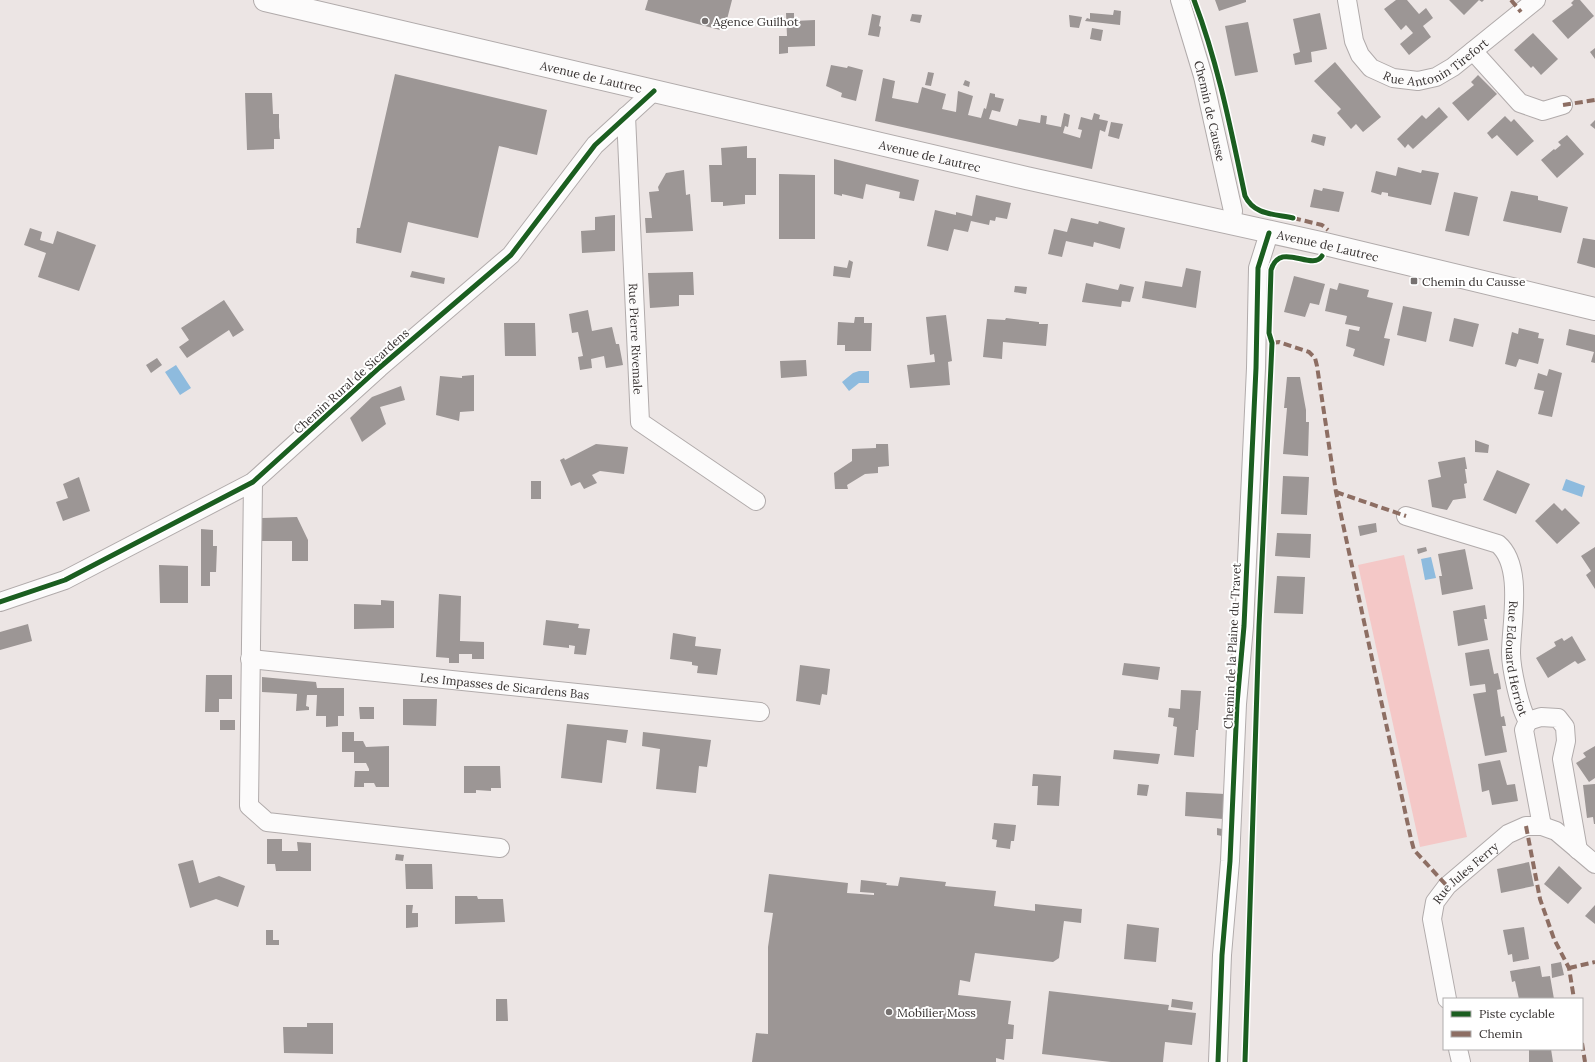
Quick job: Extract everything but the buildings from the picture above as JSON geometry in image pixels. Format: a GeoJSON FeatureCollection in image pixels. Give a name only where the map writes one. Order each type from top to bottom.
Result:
{"type":"FeatureCollection","features":[{"type":"Feature","properties":{"kind":"main road","name":"Avenue de Lautrec"},"geometry":{"type":"LineString","coordinates":[[265,0],[1595,309]]}},
{"type":"Feature","properties":{"kind":"street","name":"Chemin de Causse"},"geometry":{"type":"LineString","coordinates":[[1180,0],[1204,76],[1233,211],[1230,224]]}},
{"type":"Feature","properties":{"kind":"street","name":"Rue Antonin Tirefort"},"geometry":{"type":"LineString","coordinates":[[1347,0],[1354,41],[1360,55],[1371,68],[1393,78],[1418,81],[1436,77],[1473,51],[1536,0]]}},
{"type":"Feature","properties":{"kind":"street"},"geometry":{"type":"LineString","coordinates":[[1473,51],[1520,103],[1543,111],[1563,106]]}},
{"type":"Feature","properties":{"kind":"street","name":"Chemin Rural de Sicardens"},"geometry":{"type":"LineString","coordinates":[[0,602],[65,580],[254,482],[379,368],[512,255],[595,145],[654,91]]}},
{"type":"Feature","properties":{"kind":"street","name":"Rue Pierre Rivemale"},"geometry":{"type":"LineString","coordinates":[[626,116],[640,422],[756,501]]}},
{"type":"Feature","properties":{"kind":"street","name":"Chemin de la Plaine du Travet"},"geometry":{"type":"LineString","coordinates":[[1218,1062],[1222,955],[1230,861],[1237,704],[1245,605],[1256,368],[1258,268],[1269,233]]}},
{"type":"Feature","properties":{"kind":"street"},"geometry":{"type":"LineString","coordinates":[[254,482],[250,659],[249,806],[267,822],[500,848]]}},
{"type":"Feature","properties":{"kind":"street","name":"Rue Edouard Herriot"},"geometry":{"type":"LineString","coordinates":[[1406,516],[1498,544],[1504,551],[1509,562],[1516,593],[1511,655],[1522,713],[1528,721],[1524,730],[1542,826]]}},
{"type":"Feature","properties":{"kind":"street","name":"Les Impasses de Sicardens Bas"},"geometry":{"type":"LineString","coordinates":[[250,659],[760,712]]}},
{"type":"Feature","properties":{"kind":"street"},"geometry":{"type":"LineString","coordinates":[[1528,721],[1541,717],[1558,718],[1565,727],[1566,741],[1562,759],[1578,850]]}},
{"type":"Feature","properties":{"kind":"street","name":"Rue Jules Ferry"},"geometry":{"type":"LineString","coordinates":[[1448,998],[1432,919],[1435,902],[1447,886],[1508,834],[1526,826],[1542,826]]}},
{"type":"Feature","properties":{"kind":"street"},"geometry":{"type":"LineString","coordinates":[[1542,826],[1556,831],[1595,864]]}},
{"type":"Feature","properties":{"kind":"street"},"geometry":{"type":"LineString","coordinates":[[1458,1050],[1461,1062]]}},
{"type":"Feature","properties":{"kind":"shaded area"},"geometry":{"type":"Polygon","coordinates":[[[1404,555],[1467,837],[1420,847],[1358,565],[1404,555]]]}},
{"type":"Feature","properties":{"kind":"water"},"geometry":{"type":"Polygon","coordinates":[[[176,365],[191,388],[180,395],[165,372],[176,365]]]}},
{"type":"Feature","properties":{"kind":"water"},"geometry":{"type":"Polygon","coordinates":[[[859,371],[869,371],[869,383],[859,383],[849,391],[842,382],[853,373],[859,371]]]}},
{"type":"Feature","properties":{"kind":"water"},"geometry":{"type":"Polygon","coordinates":[[[1566,479],[1585,486],[1582,497],[1562,490],[1566,479]]]}},
{"type":"Feature","properties":{"kind":"water"},"geometry":{"type":"Polygon","coordinates":[[[1431,557],[1436,578],[1425,580],[1421,559],[1431,557]]]}},
{"type":"Feature","properties":{"kind":"marked path"},"geometry":{"type":"LineString","coordinates":[[1511,0],[1521,12]]}},
{"type":"Feature","properties":{"kind":"marked path"},"geometry":{"type":"LineString","coordinates":[[1563,105],[1595,100]]}},
{"type":"Feature","properties":{"kind":"marked path"},"geometry":{"type":"LineString","coordinates":[[1293,218],[1322,225],[1328,230]]}},
{"type":"Feature","properties":{"kind":"marked path"},"geometry":{"type":"LineString","coordinates":[[1272,343],[1279,342],[1309,352],[1315,358],[1336,492],[1411,839],[1414,850],[1447,886]]}},
{"type":"Feature","properties":{"kind":"marked path"},"geometry":{"type":"LineString","coordinates":[[1336,492],[1406,516]]}},
{"type":"Feature","properties":{"kind":"marked path"},"geometry":{"type":"LineString","coordinates":[[1526,826],[1540,899],[1554,939],[1569,968],[1574,998]]}},
{"type":"Feature","properties":{"kind":"marked path"},"geometry":{"type":"LineString","coordinates":[[1569,968],[1595,962]]}},
{"type":"Feature","properties":{"kind":"marked path"},"geometry":{"type":"LineString","coordinates":[[1583,1049],[1585,1062]]}},
{"type":"Feature","properties":{"kind":"cycle path"},"geometry":{"type":"LineString","coordinates":[[1194,0],[1203,24],[1217,72],[1245,196],[1254,207],[1265,213],[1293,218]]}},
{"type":"Feature","properties":{"kind":"cycle path"},"geometry":{"type":"LineString","coordinates":[[0,602],[65,580],[253,482],[379,368],[511,255],[595,145],[654,91]]}},
{"type":"Feature","properties":{"kind":"cycle path"},"geometry":{"type":"LineString","coordinates":[[1218,1062],[1222,955],[1230,861],[1237,704],[1244,626],[1256,368],[1258,268],[1269,233]]}},
{"type":"Feature","properties":{"kind":"cycle path"},"geometry":{"type":"LineString","coordinates":[[1245,1062],[1259,626],[1272,343],[1269,333],[1271,270],[1275,261],[1281,257],[1311,261],[1317,260],[1322,256]]}},
{"type":"Feature","properties":{"kind":"place","name":"Agence Guilhot"},"geometry":{"type":"Point","coordinates":[705,21]}},
{"type":"Feature","properties":{"kind":"place","name":"Chemin du Causse"},"geometry":{"type":"Point","coordinates":[1414,281]}},
{"type":"Feature","properties":{"kind":"place","name":"Mobilier Moss"},"geometry":{"type":"Point","coordinates":[889,1012]}}]}
